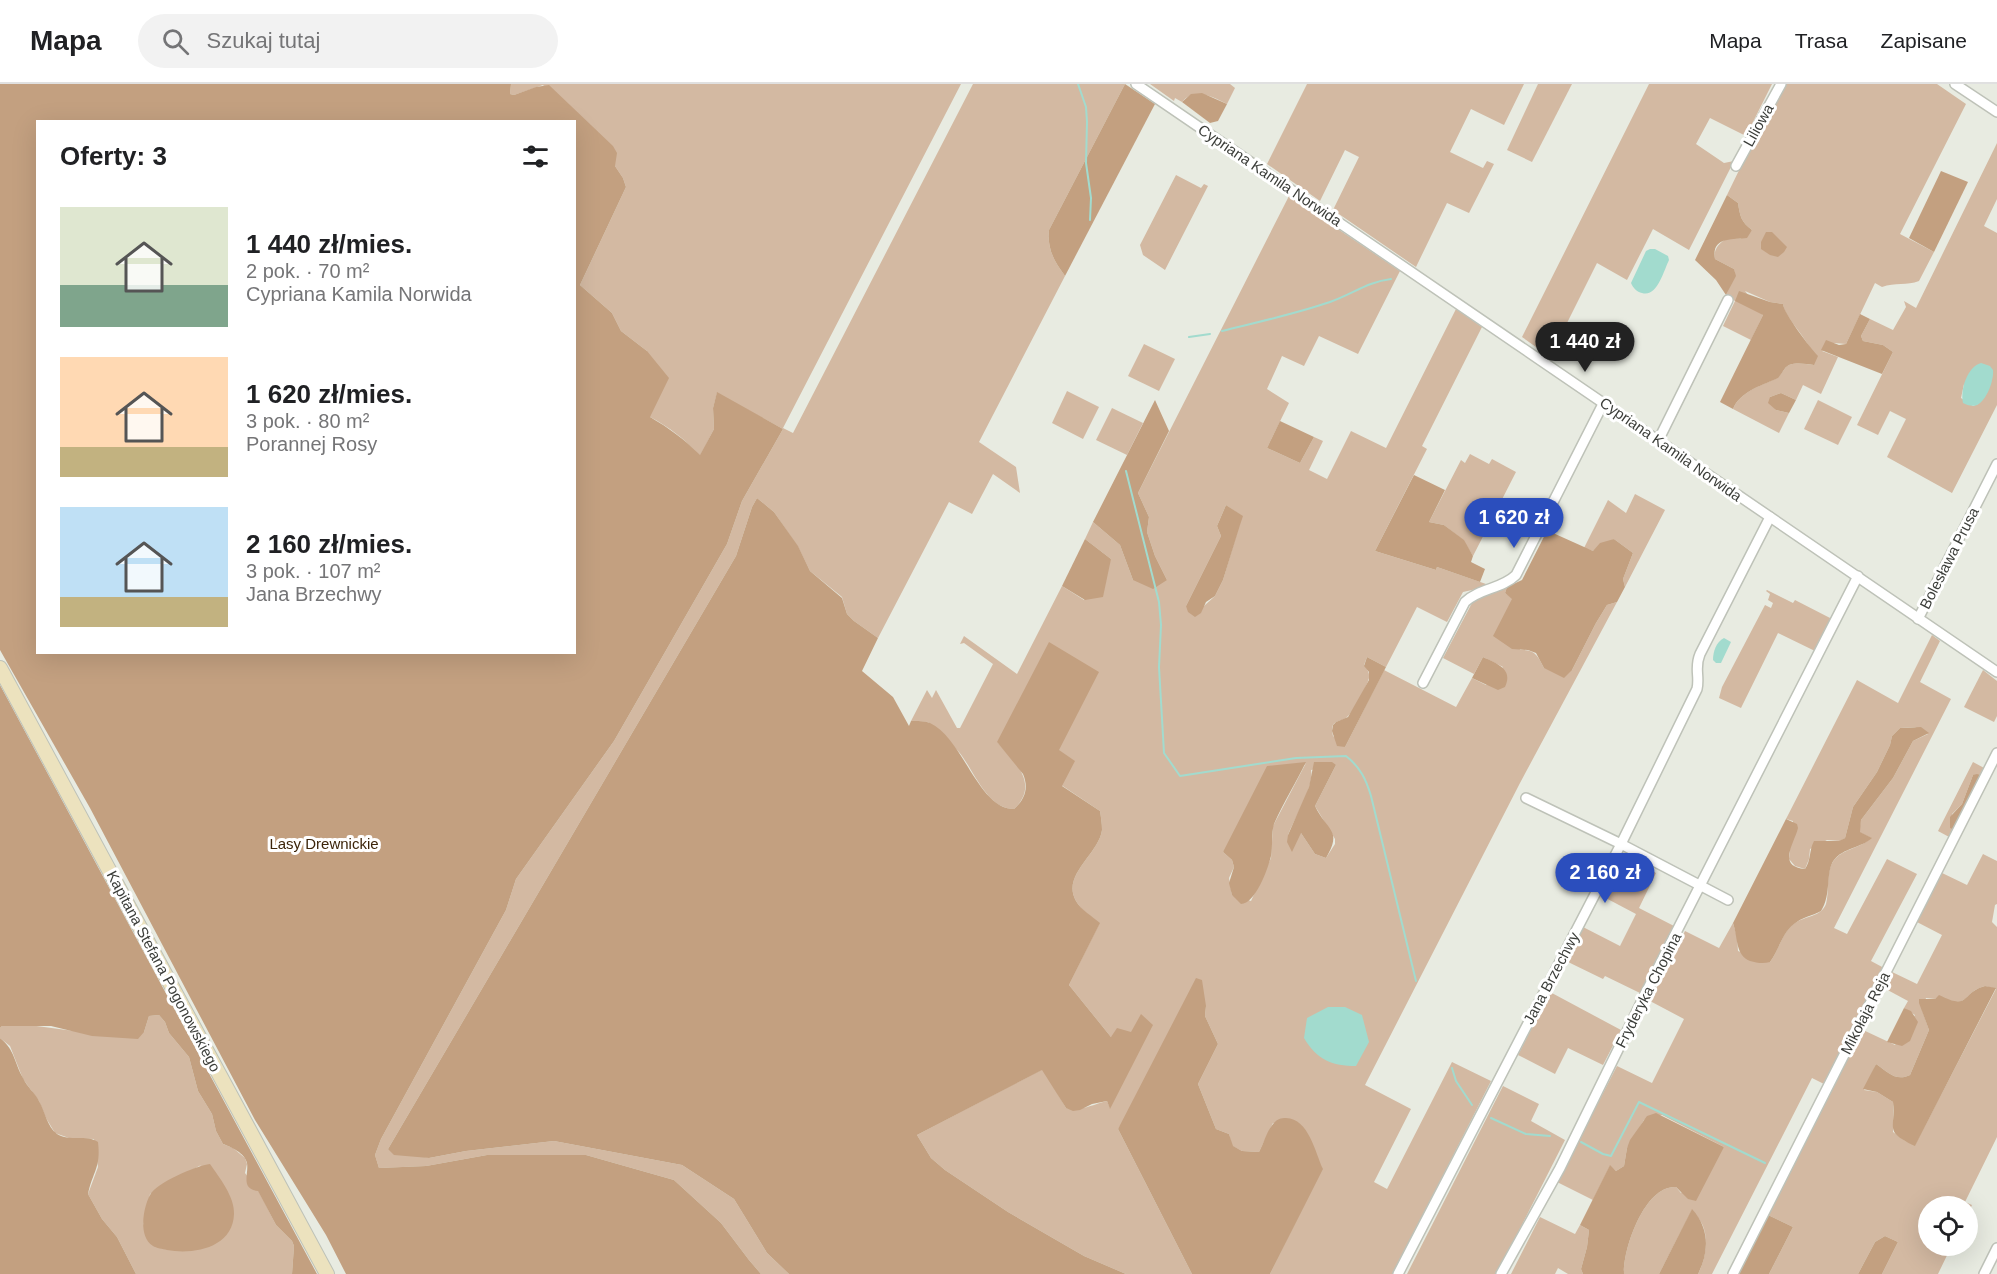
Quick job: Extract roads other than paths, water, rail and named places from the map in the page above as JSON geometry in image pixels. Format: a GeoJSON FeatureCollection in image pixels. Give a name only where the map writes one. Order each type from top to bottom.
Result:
{"type":"FeatureCollection","features":[{"type":"Feature","properties":{"kind":"main road","name":"Kapitana Stefana Pogonowskiego"},"geometry":{"type":"LineString","coordinates":[[0,668],[327,1274]]}},
{"type":"Feature","properties":{"kind":"street","name":"Cypriana Kamila Norwida"},"geometry":{"type":"LineString","coordinates":[[1136,84],[1997,672]]}},
{"type":"Feature","properties":{"kind":"street","name":"Liliowa"},"geometry":{"type":"LineString","coordinates":[[1736,166],[1781,84]]}},
{"type":"Feature","properties":{"kind":"street"},"geometry":{"type":"LineString","coordinates":[[1955,84],[1997,112]]}},
{"type":"Feature","properties":{"kind":"street"},"geometry":{"type":"LineString","coordinates":[[1658,441],[1728,300]]}},
{"type":"Feature","properties":{"kind":"street"},"geometry":{"type":"LineString","coordinates":[[1423,683],[1465,602],[1473,594],[1508,581],[1516,575],[1604,402]]}},
{"type":"Feature","properties":{"kind":"street","name":"Bolesława Prusa"},"geometry":{"type":"LineString","coordinates":[[1918,619],[1997,464]]}},
{"type":"Feature","properties":{"kind":"street","name":"Jana Brzechwy"},"geometry":{"type":"LineString","coordinates":[[1398,1274],[1621,843],[1697,689],[1696,667],[1700,654],[1770,517]]}},
{"type":"Feature","properties":{"kind":"street","name":"Fryderyka Chopina"},"geometry":{"type":"LineString","coordinates":[[1502,1274],[1560,1167],[1595,1093],[1858,576]]}},
{"type":"Feature","properties":{"kind":"street","name":"Mikołaja Reja"},"geometry":{"type":"LineString","coordinates":[[1733,1274],[1997,753]]}},
{"type":"Feature","properties":{"kind":"street"},"geometry":{"type":"LineString","coordinates":[[1526,798],[1621,843],[1728,900]]}},
{"type":"Feature","properties":{"kind":"street"},"geometry":{"type":"LineString","coordinates":[[1984,1274],[1997,1248]]}},
{"type":"Feature","properties":{"kind":"water"},"geometry":{"type":"Polygon","coordinates":[[[1655,249],[1668,256],[1669,260],[1656,287],[1652,291],[1642,293],[1635,290],[1631,283],[1646,251],[1655,249]]]}},
{"type":"Feature","properties":{"kind":"water"},"geometry":{"type":"Polygon","coordinates":[[[1981,363],[1990,366],[1993,370],[1991,384],[1981,402],[1971,406],[1963,403],[1964,386],[1968,374],[1981,363]]]}},
{"type":"Feature","properties":{"kind":"water"},"geometry":{"type":"Polygon","coordinates":[[[1724,638],[1731,642],[1721,663],[1716,663],[1713,660],[1714,651],[1724,638]]]}},
{"type":"Feature","properties":{"kind":"water"},"geometry":{"type":"Polygon","coordinates":[[[1328,1007],[1345,1007],[1362,1015],[1369,1042],[1356,1066],[1332,1063],[1320,1057],[1304,1038],[1307,1018],[1328,1007]]]}},
{"type":"Feature","properties":{"kind":"waterway"},"geometry":{"type":"LineString","coordinates":[[1078,84],[1086,107],[1086,163],[1091,198],[1090,220]]}},
{"type":"Feature","properties":{"kind":"waterway"},"geometry":{"type":"LineString","coordinates":[[1222,331],[1317,306],[1391,279]]}},
{"type":"Feature","properties":{"kind":"waterway"},"geometry":{"type":"LineString","coordinates":[[1189,337],[1210,334]]}},
{"type":"Feature","properties":{"kind":"waterway"},"geometry":{"type":"LineString","coordinates":[[1126,471],[1159,602],[1161,625],[1159,667],[1164,753],[1180,776],[1296,758],[1346,756],[1351,760],[1362,774],[1371,796],[1416,981]]}},
{"type":"Feature","properties":{"kind":"waterway"},"geometry":{"type":"LineString","coordinates":[[1452,1068],[1456,1081],[1472,1105]]}},
{"type":"Feature","properties":{"kind":"waterway"},"geometry":{"type":"LineString","coordinates":[[1581,1142],[1611,1156],[1639,1102],[1765,1163]]}},
{"type":"Feature","properties":{"kind":"waterway"},"geometry":{"type":"LineString","coordinates":[[1491,1118],[1526,1134],[1550,1136]]}},
{"type":"Feature","properties":{"kind":"park label","name":"Lasy Drewnickie"},"geometry":{"type":"Point","coordinates":[324,843]}}]}
